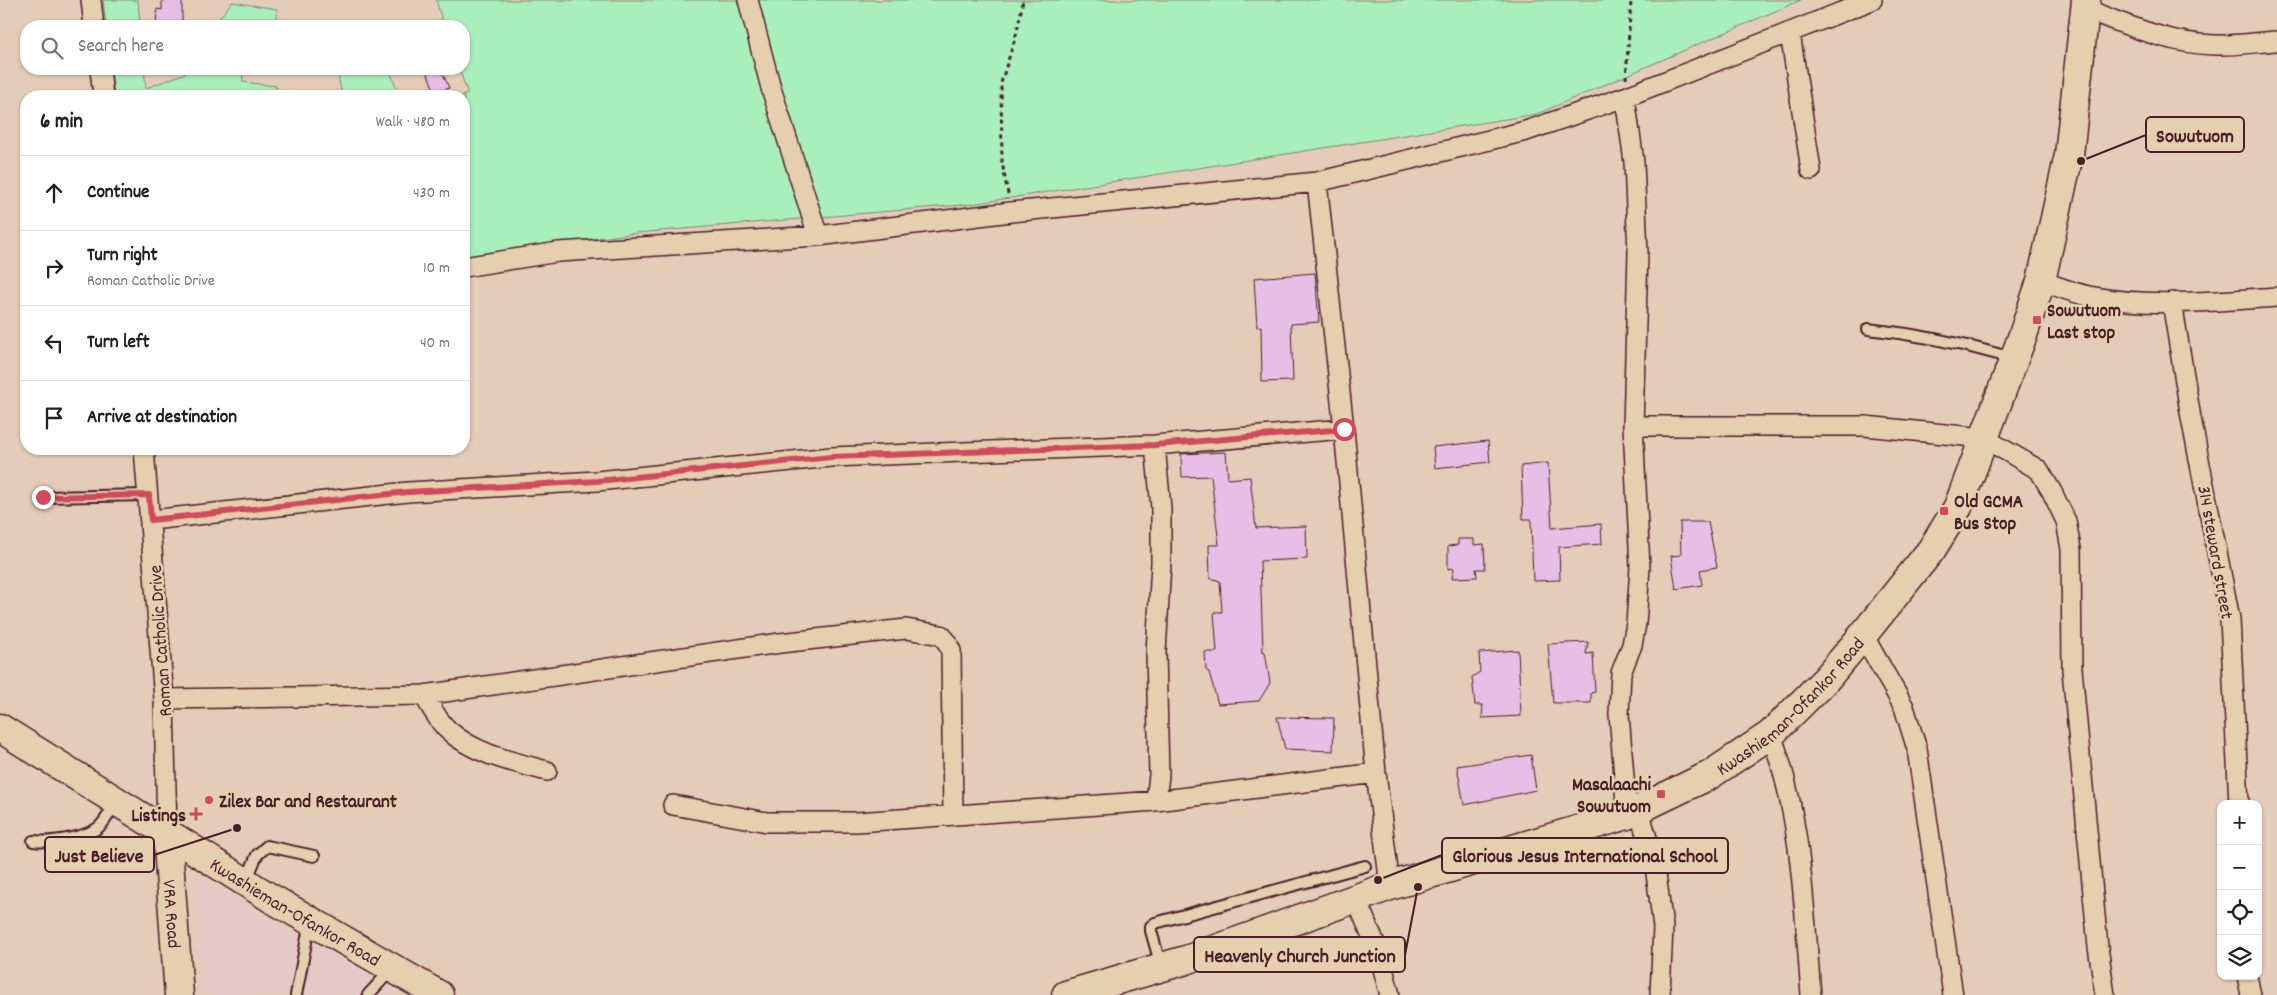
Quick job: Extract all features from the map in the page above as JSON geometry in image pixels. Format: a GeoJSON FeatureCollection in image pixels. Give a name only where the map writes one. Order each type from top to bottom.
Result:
{"type":"FeatureCollection","features":[{"type":"Feature","properties":{"kind":"main road","name":"Kwashieman-Ofankor Road"},"geometry":{"type":"LineString","coordinates":[[1066,995],[1161,967],[1390,886],[1633,813],[1710,775],[1771,734],[1827,678],[1932,549],[1958,506],[2009,373],[2041,281],[2069,155],[2085,5]]}},
{"type":"Feature","properties":{"kind":"main road","name":"Kwashieman-Ofankor Road"},"geometry":{"type":"LineString","coordinates":[[0,728],[246,882],[439,995]]}},
{"type":"Feature","properties":{"kind":"main road","name":"VRA Road"},"geometry":{"type":"LineString","coordinates":[[167,833],[179,995]]}},
{"type":"Feature","properties":{"kind":"street"},"geometry":{"type":"LineString","coordinates":[[91,0],[93,20]]}},
{"type":"Feature","properties":{"kind":"street"},"geometry":{"type":"LineString","coordinates":[[748,0],[771,88],[818,236]]}},
{"type":"Feature","properties":{"kind":"street"},"geometry":{"type":"LineString","coordinates":[[470,266],[558,252],[818,236],[1011,212],[1316,182],[1526,131],[1625,97],[1872,0]]}},
{"type":"Feature","properties":{"kind":"street"},"geometry":{"type":"LineString","coordinates":[[2085,5],[2143,32],[2197,44],[2216,45],[2277,41]]}},
{"type":"Feature","properties":{"kind":"street"},"geometry":{"type":"LineString","coordinates":[[1790,33],[1810,170]]}},
{"type":"Feature","properties":{"kind":"street"},"geometry":{"type":"LineString","coordinates":[[101,75],[102,90]]}},
{"type":"Feature","properties":{"kind":"street"},"geometry":{"type":"LineString","coordinates":[[1625,97],[1634,162],[1638,253],[1633,426],[1640,567],[1636,624],[1632,645],[1621,673],[1619,714],[1633,813],[1655,866],[1663,927],[1660,995]]}},
{"type":"Feature","properties":{"kind":"street"},"geometry":{"type":"LineString","coordinates":[[1316,182],[1344,429],[1376,773],[1390,886]]}},
{"type":"Feature","properties":{"kind":"street"},"geometry":{"type":"LineString","coordinates":[[2041,281],[2087,296],[2113,300],[2172,302],[2277,298]]}},
{"type":"Feature","properties":{"kind":"street","name":"314 steward street"},"geometry":{"type":"LineString","coordinates":[[2172,302],[2191,418],[2230,619],[2239,800]]}},
{"type":"Feature","properties":{"kind":"street"},"geometry":{"type":"LineString","coordinates":[[1633,426],[1865,426],[1984,438],[2039,470],[2066,521],[2071,549],[2072,669],[2098,947],[2105,995]]}},
{"type":"Feature","properties":{"kind":"street"},"geometry":{"type":"LineString","coordinates":[[151,520],[408,492],[597,481],[831,457],[1155,445],[1344,429]]}},
{"type":"Feature","properties":{"kind":"street"},"geometry":{"type":"LineString","coordinates":[[1155,445],[1160,508],[1161,563],[1156,653],[1159,775],[1156,801]]}},
{"type":"Feature","properties":{"kind":"street","name":"Roman Catholic Drive"},"geometry":{"type":"LineString","coordinates":[[145,455],[164,699],[167,833]]}},
{"type":"Feature","properties":{"kind":"street"},"geometry":{"type":"LineString","coordinates":[[164,699],[424,695],[780,643],[906,629],[927,632],[940,635],[947,642],[951,651],[953,815]]}},
{"type":"Feature","properties":{"kind":"street"},"geometry":{"type":"LineString","coordinates":[[1862,635],[1904,707],[1917,749],[1953,995]]}},
{"type":"Feature","properties":{"kind":"street"},"geometry":{"type":"LineString","coordinates":[[424,695],[437,718],[448,731],[473,747],[503,759],[547,771]]}},
{"type":"Feature","properties":{"kind":"street"},"geometry":{"type":"LineString","coordinates":[[1771,734],[1791,798],[1800,856],[1811,995]]}},
{"type":"Feature","properties":{"kind":"street"},"geometry":{"type":"LineString","coordinates":[[673,805],[726,816],[783,823],[857,822],[1156,801],[1376,773]]}},
{"type":"Feature","properties":{"kind":"street"},"geometry":{"type":"LineString","coordinates":[[1356,899],[1378,950],[1390,995]]}},
{"type":"Feature","properties":{"kind":"street"},"geometry":{"type":"LineString","coordinates":[[2248,980],[2250,995]]}},
{"type":"Feature","properties":{"kind":"lane"},"geometry":{"type":"LineString","coordinates":[[1868,329],[1919,334],[2001,355],[2009,373]]}},
{"type":"Feature","properties":{"kind":"lane"},"geometry":{"type":"LineString","coordinates":[[43,497],[149,495]]}},
{"type":"Feature","properties":{"kind":"lane"},"geometry":{"type":"LineString","coordinates":[[33,841],[54,842],[89,832],[100,826],[117,802]]}},
{"type":"Feature","properties":{"kind":"lane"},"geometry":{"type":"LineString","coordinates":[[246,882],[257,855],[266,846],[314,856]]}},
{"type":"Feature","properties":{"kind":"lane"},"geometry":{"type":"LineString","coordinates":[[1161,967],[1151,931],[1151,926],[1155,923],[1365,866]]}},
{"type":"Feature","properties":{"kind":"lane"},"geometry":{"type":"LineString","coordinates":[[296,995],[311,921]]}},
{"type":"Feature","properties":{"kind":"lane"},"geometry":{"type":"LineString","coordinates":[[368,995],[393,969]]}},
{"type":"Feature","properties":{"kind":"path"},"geometry":{"type":"LineString","coordinates":[[1011,212],[1002,162],[1001,83],[1017,32],[1023,0]]}},
{"type":"Feature","properties":{"kind":"path"},"geometry":{"type":"LineString","coordinates":[[1625,97],[1631,0]]}},
{"type":"Feature","properties":{"kind":"shaded area"},"geometry":{"type":"Polygon","coordinates":[[[195,875],[399,990],[399,995],[201,995],[195,875]]]}},
{"type":"Feature","properties":{"kind":"green space"},"geometry":{"type":"Polygon","coordinates":[[[103,0],[138,0],[140,20],[105,20],[103,0]]]}},
{"type":"Feature","properties":{"kind":"green space"},"geometry":{"type":"Polygon","coordinates":[[[436,0],[1801,0],[1537,114],[972,204],[637,233],[470,255],[470,90],[467,90],[461,75],[470,75],[470,20],[442,20],[436,0]]]}},
{"type":"Feature","properties":{"kind":"green space"},"geometry":{"type":"Polygon","coordinates":[[[232,2],[277,9],[277,20],[218,20],[232,2]]]}},
{"type":"Feature","properties":{"kind":"green space"},"geometry":{"type":"Polygon","coordinates":[[[112,75],[145,75],[146,88],[181,75],[242,75],[243,82],[276,86],[276,90],[113,90],[112,75]]]}},
{"type":"Feature","properties":{"kind":"green space"},"geometry":{"type":"Polygon","coordinates":[[[338,75],[391,75],[398,90],[341,90],[338,75]]]}},
{"type":"Feature","properties":{"kind":"building"},"geometry":{"type":"Polygon","coordinates":[[[162,0],[182,0],[182,20],[156,20],[157,9],[162,10],[162,0]]]}},
{"type":"Feature","properties":{"kind":"building"},"geometry":{"type":"Polygon","coordinates":[[[428,75],[444,75],[449,88],[434,90],[428,75]]]}},
{"type":"Feature","properties":{"kind":"building"},"geometry":{"type":"Polygon","coordinates":[[[1315,273],[1319,322],[1291,324],[1293,381],[1262,382],[1261,326],[1257,327],[1254,278],[1315,273]]]}},
{"type":"Feature","properties":{"kind":"building"},"geometry":{"type":"Polygon","coordinates":[[[1488,441],[1490,462],[1435,468],[1433,447],[1488,441]]]}},
{"type":"Feature","properties":{"kind":"building"},"geometry":{"type":"Polygon","coordinates":[[[1226,452],[1228,479],[1250,477],[1256,528],[1306,526],[1307,559],[1260,561],[1263,652],[1265,652],[1270,683],[1259,701],[1218,704],[1209,672],[1206,670],[1205,652],[1217,652],[1214,612],[1222,612],[1220,581],[1210,578],[1209,545],[1219,545],[1211,476],[1182,477],[1181,454],[1226,452]]]}},
{"type":"Feature","properties":{"kind":"building"},"geometry":{"type":"Polygon","coordinates":[[[1548,463],[1552,528],[1601,524],[1602,544],[1559,547],[1560,580],[1533,581],[1531,519],[1523,519],[1521,466],[1548,463]]]}},
{"type":"Feature","properties":{"kind":"building"},"geometry":{"type":"Polygon","coordinates":[[[1680,522],[1708,522],[1717,567],[1700,570],[1702,585],[1676,589],[1671,556],[1681,555],[1680,522]]]}},
{"type":"Feature","properties":{"kind":"building"},"geometry":{"type":"Polygon","coordinates":[[[1458,539],[1474,539],[1474,545],[1484,544],[1485,569],[1476,569],[1477,577],[1452,578],[1454,568],[1448,569],[1448,546],[1458,545],[1458,539]]]}},
{"type":"Feature","properties":{"kind":"building"},"geometry":{"type":"Polygon","coordinates":[[[1588,642],[1586,654],[1593,653],[1595,692],[1591,693],[1591,703],[1553,703],[1548,644],[1588,642]]]}},
{"type":"Feature","properties":{"kind":"building"},"geometry":{"type":"Polygon","coordinates":[[[1518,650],[1521,716],[1482,718],[1483,705],[1475,705],[1472,677],[1480,672],[1479,653],[1518,650]]]}},
{"type":"Feature","properties":{"kind":"building"},"geometry":{"type":"Polygon","coordinates":[[[1277,717],[1334,718],[1333,751],[1285,749],[1277,717]]]}},
{"type":"Feature","properties":{"kind":"building"},"geometry":{"type":"Polygon","coordinates":[[[1531,755],[1536,790],[1464,805],[1457,766],[1531,755]]]}},
{"type":"Feature","properties":{"kind":"place","name":"Sowutuom"},"geometry":{"type":"Point","coordinates":[2081,161]}},
{"type":"Feature","properties":{"kind":"place","name":"Sowutuom Last stop"},"geometry":{"type":"Point","coordinates":[2037,320]}},
{"type":"Feature","properties":{"kind":"place","name":"Old GCMA Bus Stop"},"geometry":{"type":"Point","coordinates":[1944,511]}},
{"type":"Feature","properties":{"kind":"place","name":"Masalaachi Sowutuom"},"geometry":{"type":"Point","coordinates":[1661,794]}},
{"type":"Feature","properties":{"kind":"place","name":"Zilex Bar and Restaurant"},"geometry":{"type":"Point","coordinates":[209,800]}},
{"type":"Feature","properties":{"kind":"place","name":"Listings"},"geometry":{"type":"Point","coordinates":[196,814]}},
{"type":"Feature","properties":{"kind":"place","name":"Just Believe"},"geometry":{"type":"Point","coordinates":[237,828]}},
{"type":"Feature","properties":{"kind":"place","name":"Glorious Jesus International School"},"geometry":{"type":"Point","coordinates":[1378,880]}},
{"type":"Feature","properties":{"kind":"place","name":"Heavenly Church Junction"},"geometry":{"type":"Point","coordinates":[1418,887]}},
{"type":"Feature","properties":{"kind":"route"},"geometry":{"type":"LineString","coordinates":[[43,497],[149,495],[151,520],[408,492],[597,481],[831,457],[1155,445],[1344,429]]}}]}
